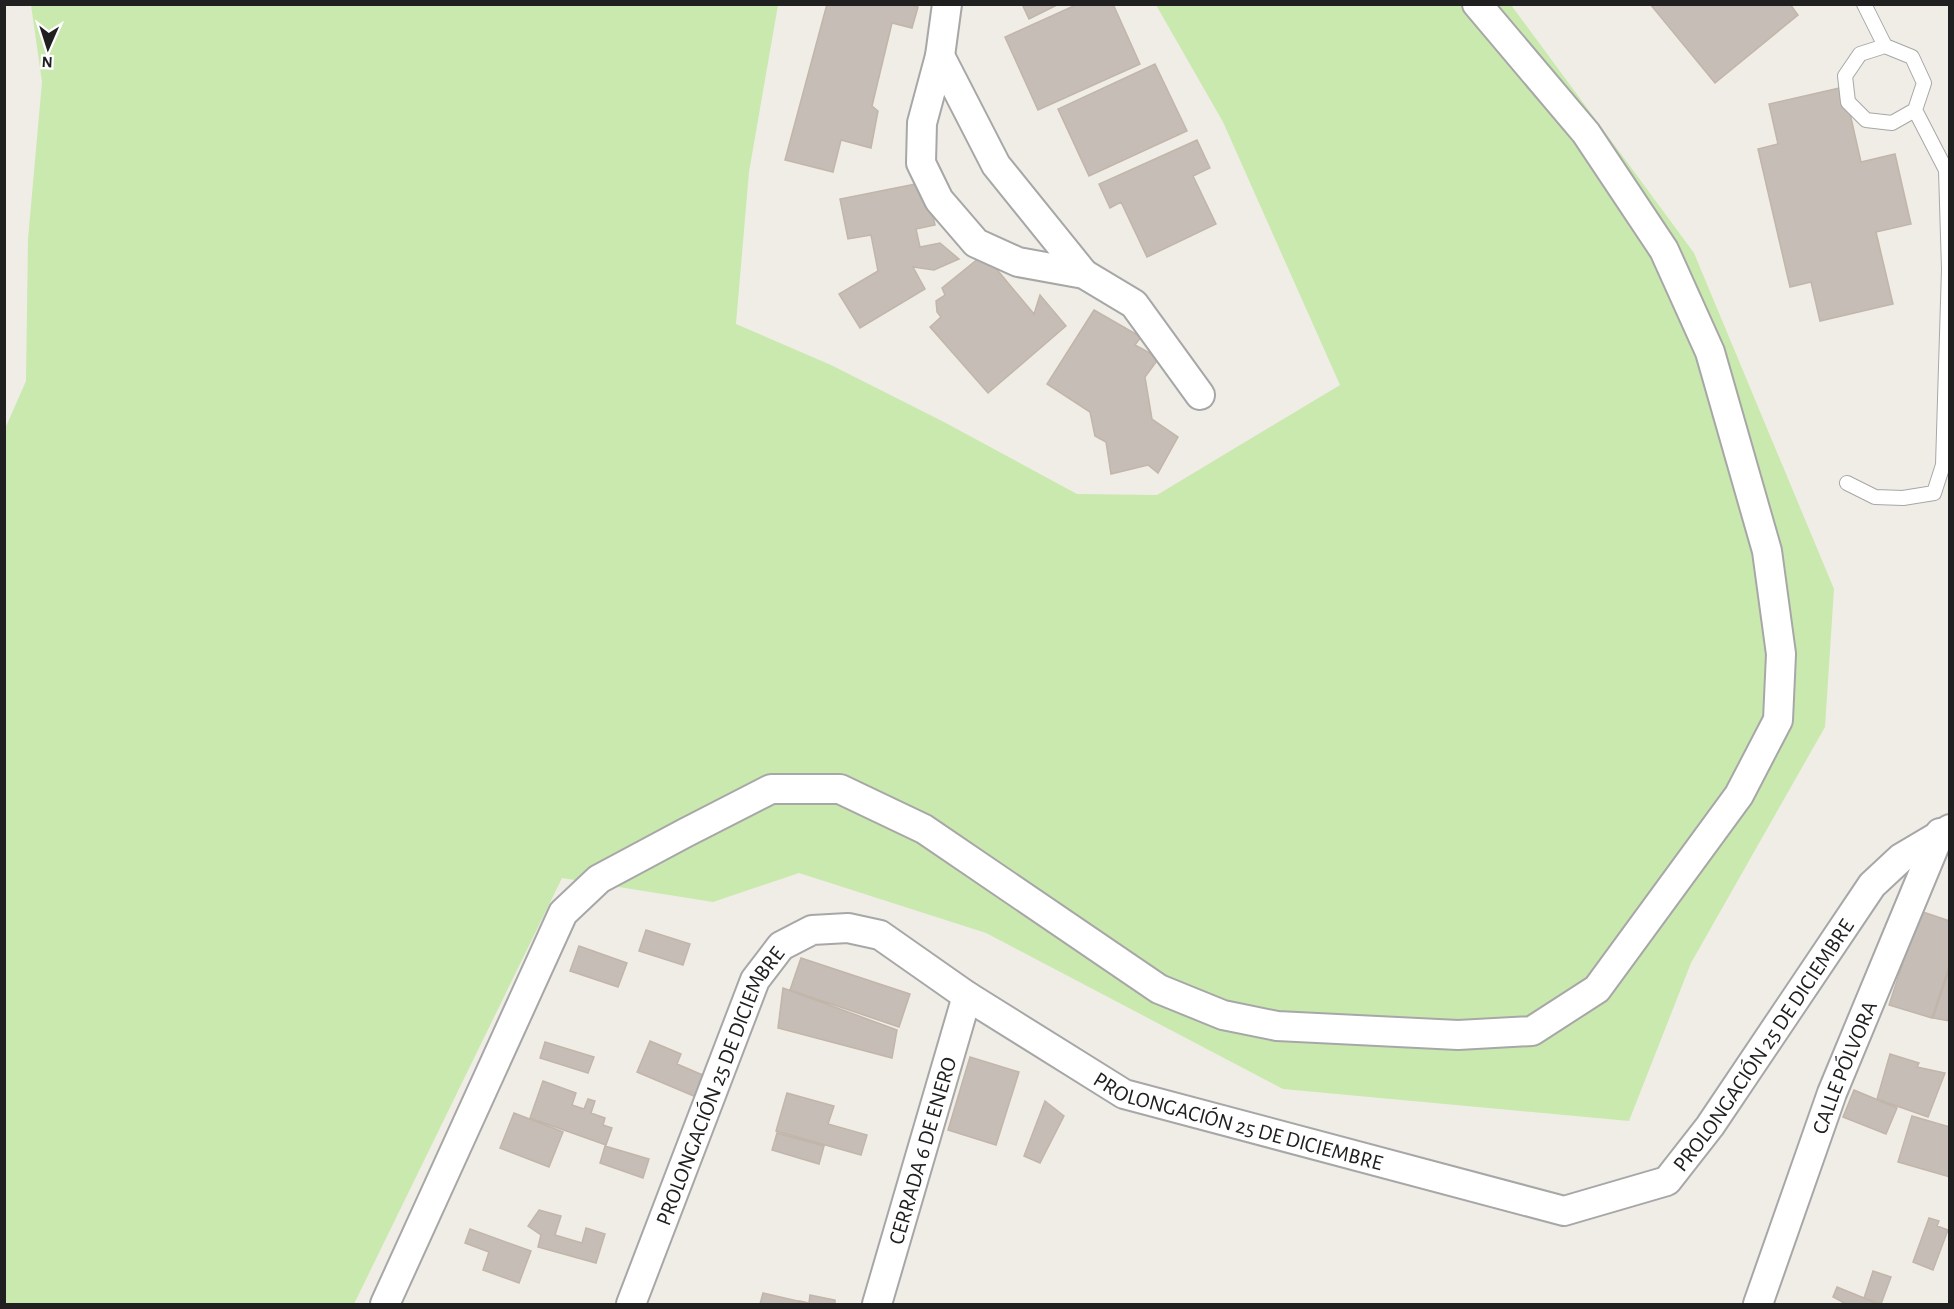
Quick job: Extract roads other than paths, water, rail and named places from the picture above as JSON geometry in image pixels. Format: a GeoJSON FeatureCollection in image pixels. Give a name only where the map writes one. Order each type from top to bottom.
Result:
{"type":"FeatureCollection","features":[{"type":"Feature","properties":{"kind":"street"},"geometry":{"type":"LineString","coordinates":[[947,4],[940,56],[922,123],[921,163],[939,200],[976,243],[1018,262],[1084,274]]}},
{"type":"Feature","properties":{"kind":"street"},"geometry":{"type":"LineString","coordinates":[[385,1305],[563,913],[599,879],[771,789],[840,789],[924,829],[1159,988],[1223,1015],[1277,1026],[1458,1035],[1532,1031],[1597,989],[1739,795],[1778,720],[1781,654],[1767,551],[1710,352],[1664,250],[1586,133],[1477,4]]}},
{"type":"Feature","properties":{"kind":"street"},"geometry":{"type":"LineString","coordinates":[[940,56],[996,165],[1084,274],[1134,304],[1200,395]]}},
{"type":"Feature","properties":{"kind":"street","name":"PROLONGACIÓN 25 DE DICIEMBRE"},"geometry":{"type":"LineString","coordinates":[[631,1305],[754,980],[782,946],[812,930],[848,928],[880,935],[968,996],[1124,1094],[1564,1211],[1667,1181],[1710,1126],[1872,885],[1901,858],[1945,831]]}},
{"type":"Feature","properties":{"kind":"street","name":"CALLE PÓLVORA"},"geometry":{"type":"LineString","coordinates":[[1758,1305],[1832,1093],[1945,831]]}},
{"type":"Feature","properties":{"kind":"street","name":"CERRADA 6 DE ENERO"},"geometry":{"type":"LineString","coordinates":[[877,1305],[968,996]]}},
{"type":"Feature","properties":{"kind":"lane"},"geometry":{"type":"LineString","coordinates":[[1864,4],[1885,46]]}},
{"type":"Feature","properties":{"kind":"lane"},"geometry":{"type":"LineString","coordinates":[[1885,46],[1912,57],[1924,83],[1915,110],[1892,123],[1866,120],[1848,102],[1845,75],[1860,54],[1885,46]]}},
{"type":"Feature","properties":{"kind":"lane"},"geometry":{"type":"LineString","coordinates":[[1847,483],[1875,497],[1904,498],[1934,494],[1943,465],[1949,269],[1946,170],[1915,110]]}}]}
